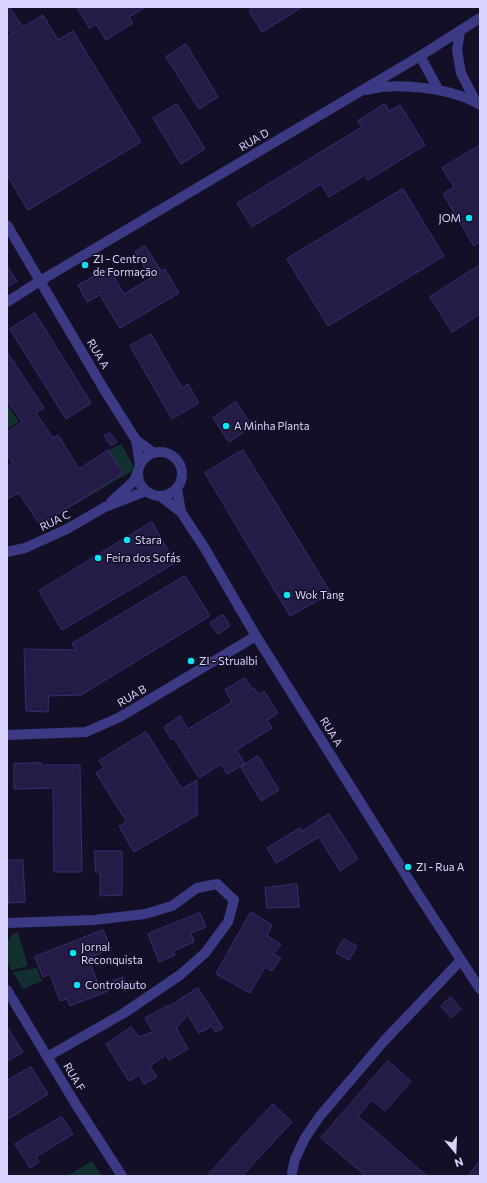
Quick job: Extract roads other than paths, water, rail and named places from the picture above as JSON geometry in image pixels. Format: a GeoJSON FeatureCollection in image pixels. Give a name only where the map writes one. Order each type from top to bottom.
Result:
{"type":"FeatureCollection","features":[{"type":"Feature","properties":{"kind":"street","name":"RUA D"},"geometry":{"type":"LineString","coordinates":[[7,302],[420,56],[480,18]]}},
{"type":"Feature","properties":{"kind":"street"},"geometry":{"type":"LineString","coordinates":[[460,31],[457,50],[461,73],[478,103]]}},
{"type":"Feature","properties":{"kind":"street"},"geometry":{"type":"LineString","coordinates":[[420,56],[438,89]]}},
{"type":"Feature","properties":{"kind":"street"},"geometry":{"type":"LineString","coordinates":[[358,93],[374,88],[390,87],[438,89],[478,103]]}},
{"type":"Feature","properties":{"kind":"street","name":"RUA A"},"geometry":{"type":"LineString","coordinates":[[7,225],[105,391],[136,440],[154,453]]}},
{"type":"Feature","properties":{"kind":"street","name":"RUA A"},"geometry":{"type":"LineString","coordinates":[[136,440],[139,468]]}},
{"type":"Feature","properties":{"kind":"street"},"geometry":{"type":"LineString","coordinates":[[154,453],[168,453],[174,457],[182,469],[182,477],[176,489],[166,495],[155,496],[146,491],[139,482],[139,468],[143,460],[154,453]]}},
{"type":"Feature","properties":{"kind":"street","name":"RUA C"},"geometry":{"type":"LineString","coordinates":[[105,507],[134,481],[139,468]]}},
{"type":"Feature","properties":{"kind":"street"},"geometry":{"type":"LineString","coordinates":[[176,489],[181,512]]}},
{"type":"Feature","properties":{"kind":"street","name":"RUA C"},"geometry":{"type":"LineString","coordinates":[[9,551],[25,548],[67,529],[105,507],[146,491]]}},
{"type":"Feature","properties":{"kind":"street","name":"RUA A"},"geometry":{"type":"LineString","coordinates":[[160,496],[181,512],[204,547],[256,636],[416,891],[479,987]]}},
{"type":"Feature","properties":{"kind":"street","name":"RUA B"},"geometry":{"type":"LineString","coordinates":[[7,735],[86,732],[120,717],[256,636]]}},
{"type":"Feature","properties":{"kind":"street"},"geometry":{"type":"LineString","coordinates":[[7,923],[17,921],[94,920],[145,914],[172,906],[197,888],[217,884],[234,900],[228,922],[205,952],[180,975],[124,1013],[47,1057]]}},
{"type":"Feature","properties":{"kind":"street"},"geometry":{"type":"LineString","coordinates":[[292,1174],[295,1159],[305,1138],[320,1116],[384,1041],[461,960]]}},
{"type":"Feature","properties":{"kind":"street","name":"RUA F"},"geometry":{"type":"LineString","coordinates":[[7,990],[47,1057],[122,1176]]}},
{"type":"Feature","properties":{"kind":"place","name":"JOM"},"geometry":{"type":"Point","coordinates":[469,218]}},
{"type":"Feature","properties":{"kind":"place","name":"ZI - Centro de Formação"},"geometry":{"type":"Point","coordinates":[85,265]}},
{"type":"Feature","properties":{"kind":"place","name":"A Minha Planta"},"geometry":{"type":"Point","coordinates":[226,426]}},
{"type":"Feature","properties":{"kind":"place","name":"Stara"},"geometry":{"type":"Point","coordinates":[127,540]}},
{"type":"Feature","properties":{"kind":"place","name":"Feira dos Sofás"},"geometry":{"type":"Point","coordinates":[98,558]}},
{"type":"Feature","properties":{"kind":"place","name":"Wok Tang"},"geometry":{"type":"Point","coordinates":[287,595]}},
{"type":"Feature","properties":{"kind":"place","name":"ZI - Strualbi"},"geometry":{"type":"Point","coordinates":[191,661]}},
{"type":"Feature","properties":{"kind":"place","name":"ZI - Rua A"},"geometry":{"type":"Point","coordinates":[408,867]}},
{"type":"Feature","properties":{"kind":"place","name":"Jornal Reconquista"},"geometry":{"type":"Point","coordinates":[73,953]}},
{"type":"Feature","properties":{"kind":"place","name":"Controlauto"},"geometry":{"type":"Point","coordinates":[77,985]}}]}
